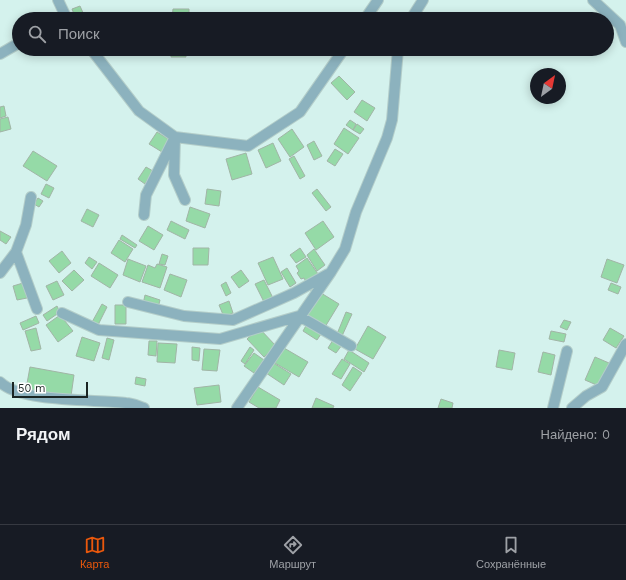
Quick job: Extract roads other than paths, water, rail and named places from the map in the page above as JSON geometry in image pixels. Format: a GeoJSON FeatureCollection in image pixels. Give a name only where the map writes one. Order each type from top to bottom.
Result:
{"type":"FeatureCollection","features":[{"type":"Feature","properties":{"kind":"street"},"geometry":{"type":"LineString","coordinates":[[58,0],[63,12]]}},
{"type":"Feature","properties":{"kind":"street"},"geometry":{"type":"LineString","coordinates":[[370,12],[378,0]]}},
{"type":"Feature","properties":{"kind":"street"},"geometry":{"type":"LineString","coordinates":[[415,12],[423,0]]}},
{"type":"Feature","properties":{"kind":"street"},"geometry":{"type":"LineString","coordinates":[[593,0],[606,12]]}},
{"type":"Feature","properties":{"kind":"street"},"geometry":{"type":"LineString","coordinates":[[614,19],[620,25],[626,42]]}},
{"type":"Feature","properties":{"kind":"street"},"geometry":{"type":"LineString","coordinates":[[0,54],[12,47]]}},
{"type":"Feature","properties":{"kind":"street"},"geometry":{"type":"LineString","coordinates":[[96,56],[139,111],[175,137],[248,146],[300,112],[339,56]]}},
{"type":"Feature","properties":{"kind":"street"},"geometry":{"type":"LineString","coordinates":[[237,408],[299,316],[331,272],[345,249],[356,212],[387,138],[392,120],[397,56]]}},
{"type":"Feature","properties":{"kind":"street"},"geometry":{"type":"LineString","coordinates":[[175,137],[174,175],[185,200]]}},
{"type":"Feature","properties":{"kind":"street"},"geometry":{"type":"LineString","coordinates":[[144,215],[146,195],[175,137]]}},
{"type":"Feature","properties":{"kind":"street"},"geometry":{"type":"LineString","coordinates":[[0,273],[16,252],[26,225],[31,197]]}},
{"type":"Feature","properties":{"kind":"street"},"geometry":{"type":"LineString","coordinates":[[16,252],[37,308]]}},
{"type":"Feature","properties":{"kind":"street"},"geometry":{"type":"LineString","coordinates":[[128,302],[184,316],[233,320],[294,293],[331,272]]}},
{"type":"Feature","properties":{"kind":"street"},"geometry":{"type":"LineString","coordinates":[[62,313],[99,330],[220,339],[299,316],[351,346]]}},
{"type":"Feature","properties":{"kind":"street"},"geometry":{"type":"LineString","coordinates":[[572,408],[586,396],[602,387],[626,344]]}},
{"type":"Feature","properties":{"kind":"street"},"geometry":{"type":"LineString","coordinates":[[553,408],[567,351]]}},
{"type":"Feature","properties":{"kind":"street"},"geometry":{"type":"LineString","coordinates":[[0,382],[5,386],[40,397],[128,403],[144,408]]}}]}
